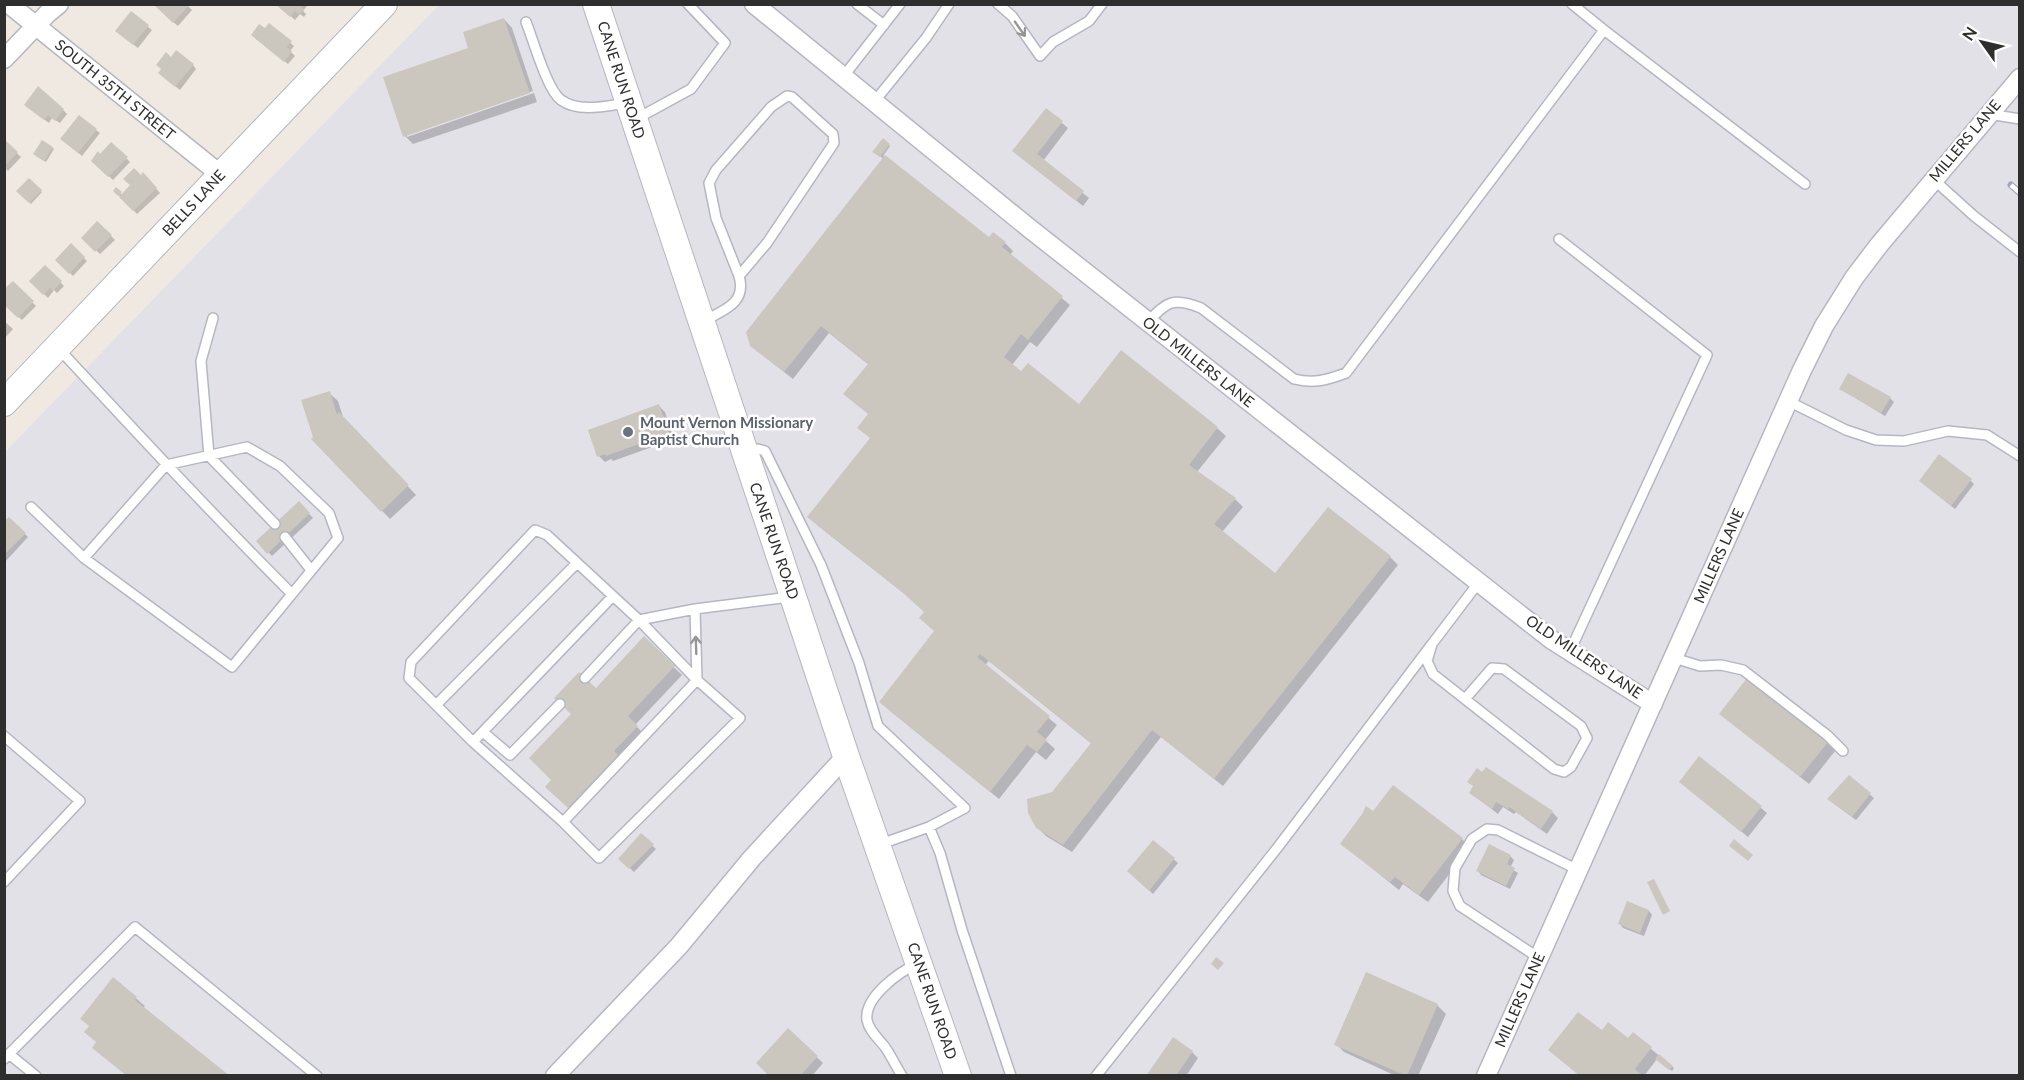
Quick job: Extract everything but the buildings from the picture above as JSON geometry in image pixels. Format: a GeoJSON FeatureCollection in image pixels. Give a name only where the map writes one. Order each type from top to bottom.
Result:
{"type":"FeatureCollection","features":[{"type":"Feature","properties":{"kind":"main road","name":"BELLS LANE"},"geometry":{"type":"LineString","coordinates":[[4,403],[384,4]]}},
{"type":"Feature","properties":{"kind":"main road","name":"CANE RUN ROAD"},"geometry":{"type":"LineString","coordinates":[[596,4],[700,323],[846,756],[958,1076]]}},
{"type":"Feature","properties":{"kind":"street","name":"SOUTH 35TH STREET"},"geometry":{"type":"LineString","coordinates":[[9,4],[221,175]]}},
{"type":"Feature","properties":{"kind":"street"},"geometry":{"type":"LineString","coordinates":[[4,59],[59,4]]}},
{"type":"Feature","properties":{"kind":"street","name":"OLD MILLERS LANE"},"geometry":{"type":"LineString","coordinates":[[754,4],[1148,322],[1552,640],[1653,704]]}},
{"type":"Feature","properties":{"kind":"street","name":"MILLERS LANE"},"geometry":{"type":"LineString","coordinates":[[1486,1076],[1788,401],[1824,326],[1854,278],[1879,244],[2019,78]]}},
{"type":"Feature","properties":{"kind":"street"},"geometry":{"type":"LineString","coordinates":[[555,1076],[679,946],[752,858],[846,756]]}},
{"type":"Feature","properties":{"kind":"lane"},"geometry":{"type":"LineString","coordinates":[[526,22],[551,88],[561,100],[578,106],[631,111],[691,89],[725,43],[688,4]]}},
{"type":"Feature","properties":{"kind":"lane"},"geometry":{"type":"LineString","coordinates":[[857,4],[884,26]]}},
{"type":"Feature","properties":{"kind":"lane"},"geometry":{"type":"LineString","coordinates":[[843,76],[900,4]]}},
{"type":"Feature","properties":{"kind":"lane"},"geometry":{"type":"LineString","coordinates":[[874,102],[926,38],[949,4]]}},
{"type":"Feature","properties":{"kind":"lane"},"geometry":{"type":"LineString","coordinates":[[998,4],[1012,16],[1040,56],[1053,42],[1089,21],[1102,4]]}},
{"type":"Feature","properties":{"kind":"lane"},"geometry":{"type":"LineString","coordinates":[[1572,4],[1805,184]]}},
{"type":"Feature","properties":{"kind":"lane"},"geometry":{"type":"LineString","coordinates":[[1148,322],[1161,307],[1172,301],[1187,302],[1201,308],[1294,380],[1308,383],[1321,382],[1346,373],[1604,30]]}},
{"type":"Feature","properties":{"kind":"lane"},"geometry":{"type":"LineString","coordinates":[[700,323],[734,303],[741,294],[742,287],[716,218],[710,183],[716,170],[771,107],[787,96],[834,134],[834,143],[767,243],[739,276]]}},
{"type":"Feature","properties":{"kind":"lane"},"geometry":{"type":"LineString","coordinates":[[1989,114],[2019,119]]}},
{"type":"Feature","properties":{"kind":"lane"},"geometry":{"type":"LineString","coordinates":[[1933,179],[2019,252]]}},
{"type":"Feature","properties":{"kind":"lane"},"geometry":{"type":"LineString","coordinates":[[1559,239],[1707,355],[1570,651]]}},
{"type":"Feature","properties":{"kind":"lane"},"geometry":{"type":"LineString","coordinates":[[213,318],[201,361],[209,456],[275,524]]}},
{"type":"Feature","properties":{"kind":"lane"},"geometry":{"type":"LineString","coordinates":[[57,347],[166,465],[292,594]]}},
{"type":"Feature","properties":{"kind":"lane"},"geometry":{"type":"LineString","coordinates":[[1788,401],[1846,429],[1876,440],[1904,441],[1948,431],[1987,435],[2019,456]]}},
{"type":"Feature","properties":{"kind":"lane"},"geometry":{"type":"LineString","coordinates":[[31,507],[84,558],[232,667],[338,538],[329,513],[280,466],[247,447],[166,465],[84,558]]}},
{"type":"Feature","properties":{"kind":"lane"},"geometry":{"type":"LineString","coordinates":[[744,453],[758,449],[765,451],[821,565],[859,663],[878,726],[965,808],[929,827],[878,845]]}},
{"type":"Feature","properties":{"kind":"lane"},"geometry":{"type":"LineString","coordinates":[[535,530],[547,535],[613,596],[740,718],[599,858],[563,822],[473,742],[409,678],[411,662],[535,530]]}},
{"type":"Feature","properties":{"kind":"lane"},"geometry":{"type":"LineString","coordinates":[[285,537],[311,570]]}},
{"type":"Feature","properties":{"kind":"lane"},"geometry":{"type":"LineString","coordinates":[[436,705],[577,563]]}},
{"type":"Feature","properties":{"kind":"lane"},"geometry":{"type":"LineString","coordinates":[[1096,1076],[1278,847],[1479,582]]}},
{"type":"Feature","properties":{"kind":"lane"},"geometry":{"type":"LineString","coordinates":[[473,742],[613,596]]}},
{"type":"Feature","properties":{"kind":"lane"},"geometry":{"type":"LineString","coordinates":[[585,678],[639,620],[695,609],[793,597]]}},
{"type":"Feature","properties":{"kind":"lane"},"geometry":{"type":"LineString","coordinates":[[563,822],[698,680],[695,609]]}},
{"type":"Feature","properties":{"kind":"lane"},"geometry":{"type":"LineString","coordinates":[[1432,644],[1427,661],[1433,674],[1554,769],[1564,772],[1571,767],[1587,738],[1581,726],[1504,669],[1492,668],[1465,699]]}},
{"type":"Feature","properties":{"kind":"lane"},"geometry":{"type":"LineString","coordinates":[[1674,658],[1700,666],[1721,665],[1743,670],[1827,735],[1844,751]]}},
{"type":"Feature","properties":{"kind":"lane"},"geometry":{"type":"LineString","coordinates":[[483,732],[510,755],[560,704]]}},
{"type":"Feature","properties":{"kind":"lane"},"geometry":{"type":"LineString","coordinates":[[4,736],[80,801],[4,882]]}},
{"type":"Feature","properties":{"kind":"lane"},"geometry":{"type":"LineString","coordinates":[[929,827],[940,853],[962,930],[1011,1076]]}},
{"type":"Feature","properties":{"kind":"lane"},"geometry":{"type":"LineString","coordinates":[[1539,958],[1460,906],[1453,891],[1455,868],[1472,838],[1487,829],[1498,830],[1578,870]]}},
{"type":"Feature","properties":{"kind":"lane"},"geometry":{"type":"LineString","coordinates":[[36,1076],[7,1057],[135,927],[317,1076]]}},
{"type":"Feature","properties":{"kind":"lane"},"geometry":{"type":"LineString","coordinates":[[902,1076],[884,1045],[870,1028],[867,1019],[873,1000],[880,990],[904,970],[919,963]]}},
{"type":"Feature","properties":{"kind":"shaded area"},"geometry":{"type":"Polygon","coordinates":[[[439,5],[2019,5],[2019,1075],[5,1075],[4,453],[439,5]]]}},
{"type":"Feature","properties":{"kind":"railway"},"geometry":{"type":"LineString","coordinates":[[2011,185],[2020,193]]}},
{"type":"Feature","properties":{"kind":"place","name":"Mount Vernon Missionary Baptist Church"},"geometry":{"type":"Point","coordinates":[628,432]}}]}
